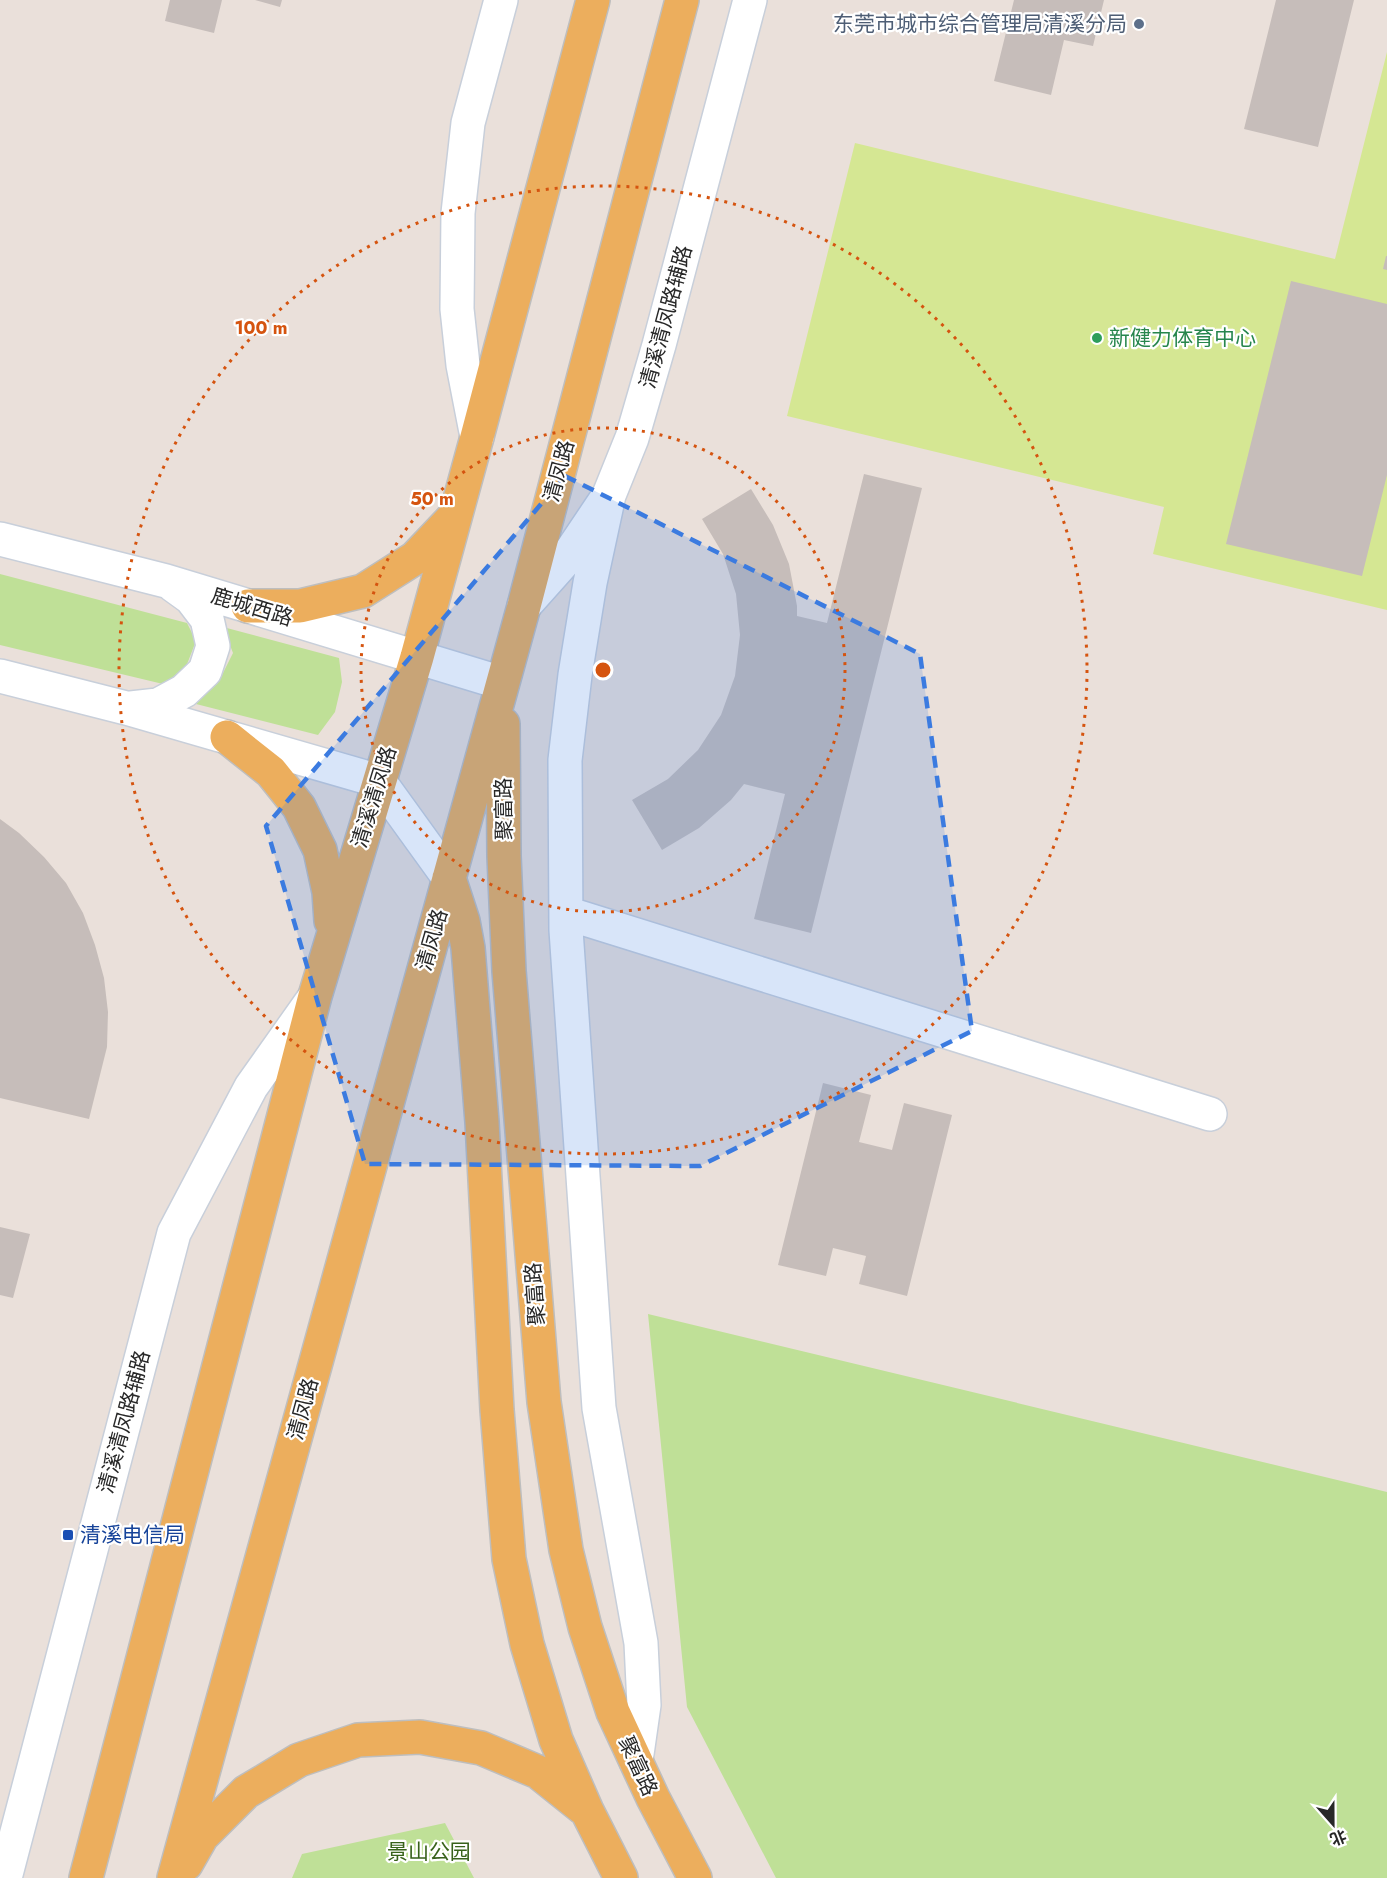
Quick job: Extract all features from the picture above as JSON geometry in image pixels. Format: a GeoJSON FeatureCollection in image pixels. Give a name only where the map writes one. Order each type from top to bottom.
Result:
{"type":"FeatureCollection","features":[{"type":"Feature","properties":{"kind":"main road"},"geometry":{"type":"LineString","coordinates":[[248,606],[300,606],[363,591],[415,558],[456,514],[593,0]]}},
{"type":"Feature","properties":{"kind":"main road","name":"清凤路"},"geometry":{"type":"LineString","coordinates":[[176,1878],[524,606],[682,0]]}},
{"type":"Feature","properties":{"kind":"main road","name":"清溪清凤路"},"geometry":{"type":"LineString","coordinates":[[315,996],[417,657],[456,514]]}},
{"type":"Feature","properties":{"kind":"main road","name":"聚富路"},"geometry":{"type":"LineString","coordinates":[[502,683],[504,856],[510,971],[544,1402],[566,1550],[585,1627],[612,1712],[695,1878]]}},
{"type":"Feature","properties":{"kind":"main road"},"geometry":{"type":"LineString","coordinates":[[227,738],[271,772],[299,807],[320,850],[329,892],[333,935]]}},
{"type":"Feature","properties":{"kind":"main road","name":"聚富路"},"geometry":{"type":"LineString","coordinates":[[449,878],[463,921],[469,960],[482,1122],[497,1410],[509,1559],[527,1644],[553,1730],[587,1811],[621,1878]]}},
{"type":"Feature","properties":{"kind":"main road"},"geometry":{"type":"LineString","coordinates":[[86,1878],[315,996]]}},
{"type":"Feature","properties":{"kind":"main road"},"geometry":{"type":"LineString","coordinates":[[176,1878],[202,1836],[246,1792],[299,1760],[358,1740],[420,1737],[482,1748],[538,1773],[587,1811]]}},
{"type":"Feature","properties":{"kind":"street"},"geometry":{"type":"LineString","coordinates":[[477,437],[463,365],[457,309],[458,213],[468,123],[501,0]]}},
{"type":"Feature","properties":{"kind":"street","name":"清溪清凤路辅路"},"geometry":{"type":"LineString","coordinates":[[524,606],[566,559],[609,495],[632,438],[659,345],[750,0]]}},
{"type":"Feature","properties":{"kind":"street"},"geometry":{"type":"LineString","coordinates":[[609,495],[590,583],[575,675],[565,760],[566,913],[599,1408],[641,1642],[644,1706],[636,1761]]}},
{"type":"Feature","properties":{"kind":"street","name":"鹿城西路"},"geometry":{"type":"LineString","coordinates":[[0,538],[166,581],[502,683]]}},
{"type":"Feature","properties":{"kind":"street"},"geometry":{"type":"LineString","coordinates":[[126,708],[159,705],[184,692],[205,671],[213,646],[207,619],[192,598],[166,581]]}},
{"type":"Feature","properties":{"kind":"street"},"geometry":{"type":"LineString","coordinates":[[0,676],[126,708],[379,781],[449,878]]}},
{"type":"Feature","properties":{"kind":"street"},"geometry":{"type":"LineString","coordinates":[[566,913],[1210,1114]]}},
{"type":"Feature","properties":{"kind":"street","name":"清溪清凤路辅路"},"geometry":{"type":"LineString","coordinates":[[5,1878],[174,1233],[251,1087],[315,996]]}},
{"type":"Feature","properties":{"kind":"highlighted area"},"geometry":{"type":"Polygon","coordinates":[[[565,476],[920,654],[972,1031],[700,1166],[365,1164],[266,826],[565,476]]]}},
{"type":"Feature","properties":{"kind":"green space","name":"新健力体育中心"},"geometry":{"type":"Polygon","coordinates":[[[1387,52],[1387,610],[1153,554],[1164,507],[787,416],[855,143],[1335,259],[1387,52]]]}},
{"type":"Feature","properties":{"kind":"green space"},"geometry":{"type":"Polygon","coordinates":[[[0,574],[187,623],[196,641],[184,672],[163,684],[0,645],[0,574]]]}},
{"type":"Feature","properties":{"kind":"green space"},"geometry":{"type":"Polygon","coordinates":[[[223,627],[339,658],[342,682],[335,712],[318,735],[196,704],[221,677],[233,653],[223,627]]]}},
{"type":"Feature","properties":{"kind":"green space"},"geometry":{"type":"Polygon","coordinates":[[[648,1314],[1387,1492],[1387,1878],[776,1878],[687,1707],[648,1314]]]}},
{"type":"Feature","properties":{"kind":"green space","name":"景山公园"},"geometry":{"type":"Polygon","coordinates":[[[445,1823],[474,1878],[292,1878],[302,1854],[445,1823]]]}},
{"type":"Feature","properties":{"kind":"building"},"geometry":{"type":"Polygon","coordinates":[[[170,0],[222,0],[214,33],[165,21],[170,0]]]}},
{"type":"Feature","properties":{"kind":"building"},"geometry":{"type":"Polygon","coordinates":[[[255,0],[282,0],[280,7],[255,0]]]}},
{"type":"Feature","properties":{"kind":"building"},"geometry":{"type":"Polygon","coordinates":[[[1014,0],[1104,0],[1093,46],[1064,40],[1051,95],[994,81],[1014,0]]]}},
{"type":"Feature","properties":{"kind":"building"},"geometry":{"type":"Polygon","coordinates":[[[1276,0],[1354,0],[1318,147],[1244,129],[1276,0]]]}},
{"type":"Feature","properties":{"kind":"building"},"geometry":{"type":"Polygon","coordinates":[[[1387,256],[1387,270],[1383,269],[1387,256]]]}},
{"type":"Feature","properties":{"kind":"building"},"geometry":{"type":"Polygon","coordinates":[[[1291,281],[1387,304],[1387,475],[1362,576],[1226,544],[1291,281]]]}},
{"type":"Feature","properties":{"kind":"building"},"geometry":{"type":"Polygon","coordinates":[[[864,474],[922,488],[811,933],[754,919],[785,794],[744,784],[731,800],[699,828],[662,850],[632,800],[668,779],[698,750],[721,715],[735,676],[740,635],[736,594],[723,554],[702,519],[751,489],[773,525],[789,564],[797,616],[827,623],[864,474]]]}},
{"type":"Feature","properties":{"kind":"building"},"geometry":{"type":"Polygon","coordinates":[[[0,819],[19,833],[44,857],[66,883],[83,913],[95,945],[104,978],[108,1012],[107,1047],[89,1119],[0,1098],[0,819]]]}},
{"type":"Feature","properties":{"kind":"building"},"geometry":{"type":"Polygon","coordinates":[[[823,1083],[871,1095],[859,1142],[892,1150],[904,1103],[952,1115],[907,1296],[859,1284],[866,1256],[833,1248],[826,1276],[778,1265],[823,1083]]]}},
{"type":"Feature","properties":{"kind":"building"},"geometry":{"type":"Polygon","coordinates":[[[0,1227],[30,1234],[13,1298],[0,1295],[0,1227]]]}},
{"type":"Feature","properties":{"kind":"place","name":"东莞市城市综合管理局清溪分局"},"geometry":{"type":"Point","coordinates":[1139,24]}},
{"type":"Feature","properties":{"kind":"place","name":"新健力体育中心"},"geometry":{"type":"Point","coordinates":[1097,338]}},
{"type":"Feature","properties":{"kind":"place","name":"清溪电信局"},"geometry":{"type":"Point","coordinates":[68,1535]}}]}
